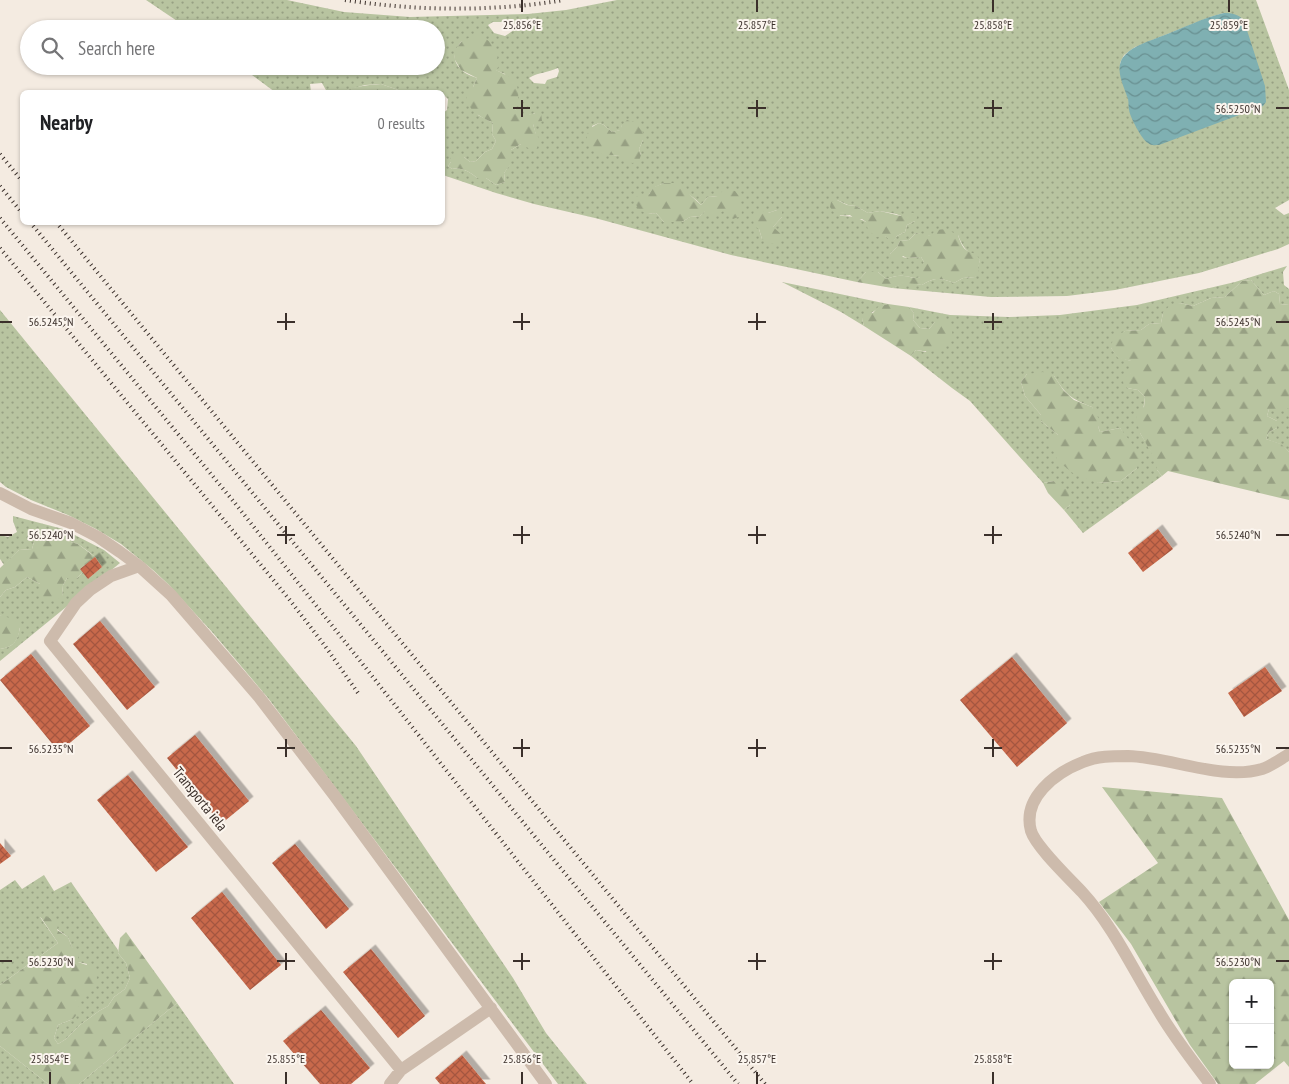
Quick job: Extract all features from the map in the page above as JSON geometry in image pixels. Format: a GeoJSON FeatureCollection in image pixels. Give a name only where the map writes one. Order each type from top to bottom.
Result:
{"type":"FeatureCollection","features":[{"type":"Feature","properties":{"kind":"street"},"geometry":{"type":"LineString","coordinates":[[0,493],[98,537],[139,566],[170,595],[259,697],[334,795],[546,1084]]}},
{"type":"Feature","properties":{"kind":"street","name":"Transporta iela"},"geometry":{"type":"LineString","coordinates":[[139,566],[111,576],[90,590],[76,603],[50,641],[401,1070]]}},
{"type":"Feature","properties":{"kind":"street"},"geometry":{"type":"LineString","coordinates":[[1210,1084],[1173,1035],[1104,918],[1091,901],[1039,845],[1032,832],[1030,818],[1032,803],[1056,776],[1084,761],[1106,756],[1156,758],[1203,769],[1239,772],[1263,769],[1289,754]]}},
{"type":"Feature","properties":{"kind":"street"},"geometry":{"type":"LineString","coordinates":[[390,1084],[401,1070],[491,1008]]}},
{"type":"Feature","properties":{"kind":"green space"},"geometry":{"type":"Polygon","coordinates":[[[146,0],[287,0],[344,12],[410,17],[528,14],[566,10],[617,0],[1256,0],[1289,90],[1289,200],[1275,208],[1284,215],[1289,213],[1289,244],[1199,273],[1115,290],[1067,296],[991,297],[892,288],[906,282],[922,285],[938,279],[954,283],[963,278],[975,277],[980,260],[966,250],[958,235],[930,236],[916,233],[909,240],[900,241],[890,254],[907,258],[921,257],[924,262],[921,277],[919,278],[900,276],[886,279],[878,272],[866,272],[857,282],[731,255],[595,218],[534,204],[445,176],[445,112],[447,110],[448,99],[445,96],[445,90],[398,90],[381,84],[365,85],[347,90],[326,90],[322,83],[310,84],[311,90],[272,90],[252,75],[445,75],[445,20],[176,20],[146,0]],[[1224,13],[1135,47],[1124,55],[1120,63],[1120,70],[1129,101],[1129,110],[1152,145],[1224,13]],[[493,22],[488,25],[494,33],[505,36],[514,30],[516,24],[493,22]],[[462,41],[457,48],[456,63],[465,73],[477,78],[473,87],[478,115],[493,123],[492,134],[496,141],[492,149],[485,152],[476,161],[470,162],[464,157],[451,162],[448,166],[452,169],[466,170],[477,178],[486,178],[496,185],[505,182],[504,173],[511,163],[511,150],[536,135],[533,124],[535,113],[525,116],[519,114],[512,102],[505,74],[495,70],[462,41]],[[558,68],[529,78],[534,83],[545,84],[547,80],[557,77],[558,68]],[[599,123],[592,126],[612,155],[641,155],[639,149],[643,140],[622,125],[621,130],[612,132],[599,123]],[[664,183],[655,187],[649,194],[642,194],[648,214],[656,213],[664,222],[682,222],[690,217],[700,216],[718,196],[708,197],[701,205],[689,194],[664,183]],[[837,200],[840,216],[849,216],[863,220],[893,241],[897,236],[905,232],[907,225],[915,221],[896,214],[880,211],[868,213],[856,206],[837,200]],[[777,210],[768,213],[759,229],[762,239],[782,217],[777,210]]]}},
{"type":"Feature","properties":{"kind":"green space"},"geometry":{"type":"Polygon","coordinates":[[[475,35],[486,39],[493,45],[499,66],[496,70],[516,84],[518,95],[515,109],[524,115],[541,113],[542,121],[533,124],[539,138],[537,148],[530,149],[521,144],[511,150],[511,164],[504,173],[505,182],[496,185],[486,178],[477,178],[466,170],[452,169],[448,166],[451,162],[450,157],[457,154],[470,162],[476,161],[485,152],[492,149],[496,141],[492,134],[493,123],[471,109],[467,100],[466,94],[473,87],[477,78],[461,70],[455,60],[455,50],[462,41],[475,35]]]}},
{"type":"Feature","properties":{"kind":"green space"},"geometry":{"type":"Polygon","coordinates":[[[381,84],[398,90],[347,90],[366,85],[381,84]]]}},
{"type":"Feature","properties":{"kind":"green space"},"geometry":{"type":"Polygon","coordinates":[[[627,120],[634,122],[643,132],[643,140],[639,149],[641,155],[639,161],[633,163],[625,162],[620,156],[598,153],[590,148],[587,135],[589,130],[599,123],[612,132],[620,130],[627,120]]]}},
{"type":"Feature","properties":{"kind":"green space"},"geometry":{"type":"Polygon","coordinates":[[[664,183],[675,183],[686,187],[688,193],[701,205],[708,197],[718,196],[724,189],[735,191],[741,199],[738,204],[742,210],[741,216],[733,219],[723,211],[715,216],[705,211],[700,216],[690,217],[682,222],[664,222],[656,213],[648,214],[639,210],[635,203],[636,197],[642,194],[649,194],[654,187],[664,183]]]}},
{"type":"Feature","properties":{"kind":"green space"},"geometry":{"type":"Polygon","coordinates":[[[837,200],[847,205],[856,206],[868,213],[880,211],[901,216],[910,212],[914,213],[917,217],[915,221],[907,225],[905,232],[897,236],[893,242],[885,236],[876,237],[868,230],[866,222],[862,219],[856,220],[850,215],[841,216],[836,214],[830,207],[831,202],[837,200]]]}},
{"type":"Feature","properties":{"kind":"green space"},"geometry":{"type":"Polygon","coordinates":[[[755,208],[768,213],[782,210],[782,217],[773,227],[781,234],[781,242],[773,244],[762,239],[759,229],[754,226],[753,215],[755,208]]]}},
{"type":"Feature","properties":{"kind":"green space"},"geometry":{"type":"Polygon","coordinates":[[[946,229],[958,235],[964,248],[976,254],[980,260],[979,274],[975,277],[963,278],[954,283],[938,279],[922,285],[906,283],[892,288],[857,282],[866,272],[878,272],[886,279],[900,276],[920,277],[918,271],[924,262],[921,257],[907,258],[903,256],[897,263],[891,259],[890,254],[900,241],[909,240],[916,233],[930,236],[936,230],[946,229]]]}},
{"type":"Feature","properties":{"kind":"green space"},"geometry":{"type":"Polygon","coordinates":[[[1287,266],[1283,272],[1284,285],[1289,289],[1289,305],[1280,304],[1279,294],[1274,291],[1264,295],[1251,280],[1242,281],[1225,297],[1211,298],[1193,306],[1180,303],[1163,313],[1161,323],[1149,324],[1141,330],[1125,331],[1111,348],[1118,357],[1131,361],[1131,373],[1127,388],[1138,390],[1145,397],[1140,433],[1157,461],[1157,470],[1162,476],[1083,533],[1064,510],[1070,505],[1054,481],[1043,483],[970,401],[911,356],[916,350],[926,352],[935,322],[929,329],[920,328],[913,320],[914,313],[909,307],[950,315],[1009,317],[1060,315],[1137,305],[1235,282],[1287,266]],[[1027,374],[1021,382],[1025,396],[1041,415],[1041,421],[1058,435],[1098,483],[1121,481],[1137,468],[1127,439],[1120,428],[1100,432],[1092,407],[1070,396],[1054,376],[1027,374]]]}},
{"type":"Feature","properties":{"kind":"green space"},"geometry":{"type":"Polygon","coordinates":[[[1251,280],[1264,295],[1274,291],[1279,294],[1280,304],[1289,305],[1289,408],[1276,412],[1269,409],[1267,416],[1277,421],[1277,428],[1269,432],[1266,439],[1281,444],[1289,452],[1289,500],[1168,471],[1162,476],[1157,470],[1156,461],[1140,433],[1136,418],[1139,409],[1144,407],[1145,397],[1138,390],[1127,388],[1123,382],[1127,375],[1131,373],[1131,361],[1118,358],[1111,348],[1113,338],[1125,331],[1141,330],[1149,324],[1161,323],[1163,313],[1170,305],[1180,303],[1193,306],[1211,298],[1225,297],[1242,281],[1251,280]]]}},
{"type":"Feature","properties":{"kind":"green space"},"geometry":{"type":"Polygon","coordinates":[[[782,282],[888,304],[862,319],[864,326],[782,282]]]}},
{"type":"Feature","properties":{"kind":"green space"},"geometry":{"type":"Polygon","coordinates":[[[888,304],[909,307],[914,313],[913,320],[920,328],[929,329],[935,322],[943,319],[951,325],[953,338],[941,349],[932,351],[916,350],[911,356],[864,326],[862,319],[865,313],[873,313],[878,307],[888,304]]]}},
{"type":"Feature","properties":{"kind":"green space"},"geometry":{"type":"Polygon","coordinates":[[[0,310],[356,746],[513,978],[546,1033],[587,1084],[558,1084],[268,698],[213,633],[168,584],[121,544],[96,529],[31,500],[0,482],[0,310]]]}},
{"type":"Feature","properties":{"kind":"green space"},"geometry":{"type":"Polygon","coordinates":[[[1043,372],[1054,376],[1064,391],[1074,400],[1092,407],[1099,419],[1098,426],[1100,432],[1120,428],[1140,454],[1137,468],[1121,481],[1098,483],[1074,474],[1058,461],[1049,442],[1058,435],[1041,421],[1041,415],[1025,396],[1021,382],[1027,374],[1043,372]]]}},
{"type":"Feature","properties":{"kind":"green space"},"geometry":{"type":"Polygon","coordinates":[[[1289,408],[1289,452],[1280,444],[1266,439],[1269,432],[1277,428],[1277,421],[1267,416],[1269,409],[1289,408]]]}},
{"type":"Feature","properties":{"kind":"green space"},"geometry":{"type":"Polygon","coordinates":[[[1054,481],[1069,491],[1070,505],[1064,510],[1048,493],[1043,483],[1054,481]]]}},
{"type":"Feature","properties":{"kind":"green space"},"geometry":{"type":"Polygon","coordinates":[[[13,516],[63,529],[104,550],[120,563],[0,661],[0,649],[9,647],[14,643],[20,628],[0,615],[0,597],[6,590],[15,587],[27,577],[62,596],[63,585],[67,578],[77,578],[83,572],[88,579],[102,567],[89,552],[78,544],[67,541],[55,531],[36,535],[32,549],[19,550],[4,565],[0,559],[0,535],[8,537],[17,532],[13,516]]]}},
{"type":"Feature","properties":{"kind":"green space"},"geometry":{"type":"Polygon","coordinates":[[[45,530],[55,531],[67,541],[78,544],[95,557],[80,569],[83,572],[77,578],[67,578],[63,585],[62,596],[56,601],[44,601],[39,593],[40,584],[27,577],[15,587],[6,590],[0,597],[0,568],[19,550],[32,549],[36,535],[45,530]]]}},
{"type":"Feature","properties":{"kind":"green space"},"geometry":{"type":"Polygon","coordinates":[[[0,615],[13,619],[20,627],[18,636],[12,645],[0,649],[0,615]]]}},
{"type":"Feature","properties":{"kind":"green space"},"geometry":{"type":"Polygon","coordinates":[[[1102,787],[1222,798],[1289,920],[1289,1067],[1284,1061],[1274,1069],[1274,979],[1229,979],[1229,1069],[1274,1069],[1255,1084],[1218,1084],[1190,1045],[1131,944],[1099,902],[1158,863],[1102,787]]]}},
{"type":"Feature","properties":{"kind":"green space"},"geometry":{"type":"Polygon","coordinates":[[[44,875],[54,891],[71,882],[126,963],[130,978],[125,989],[114,997],[108,1006],[80,1025],[58,1044],[54,1038],[58,1025],[73,1019],[75,1001],[87,964],[78,962],[68,937],[40,917],[58,943],[0,985],[0,890],[15,880],[22,889],[44,875]]]}},
{"type":"Feature","properties":{"kind":"green space"},"geometry":{"type":"Polygon","coordinates":[[[44,915],[58,923],[57,930],[68,937],[72,947],[78,951],[78,962],[95,968],[97,978],[86,996],[75,1001],[81,1010],[73,1019],[58,1025],[54,1038],[58,1044],[80,1025],[108,1006],[114,997],[125,989],[130,978],[126,963],[118,953],[120,938],[126,932],[177,1003],[79,1084],[48,1084],[0,1046],[0,985],[58,943],[40,916],[44,915]]]}},
{"type":"Feature","properties":{"kind":"green space"},"geometry":{"type":"Polygon","coordinates":[[[177,1003],[234,1084],[79,1084],[177,1003]]]}},
{"type":"Feature","properties":{"kind":"green space"},"geometry":{"type":"Polygon","coordinates":[[[0,1046],[48,1084],[0,1084],[0,1046]]]}},
{"type":"Feature","properties":{"kind":"water"},"geometry":{"type":"Polygon","coordinates":[[[1224,13],[1235,14],[1244,21],[1265,86],[1266,102],[1263,106],[1159,145],[1149,144],[1140,133],[1130,113],[1128,99],[1120,77],[1122,60],[1125,55],[1142,44],[1201,20],[1224,13]]]}},
{"type":"Feature","properties":{"kind":"building"},"geometry":{"type":"Polygon","coordinates":[[[1158,529],[1173,549],[1143,572],[1128,553],[1158,529]]]}},
{"type":"Feature","properties":{"kind":"building"},"geometry":{"type":"Polygon","coordinates":[[[95,557],[102,567],[88,579],[80,569],[95,557]]]}},
{"type":"Feature","properties":{"kind":"building"},"geometry":{"type":"Polygon","coordinates":[[[100,621],[155,687],[127,710],[73,644],[100,621]]]}},
{"type":"Feature","properties":{"kind":"building"},"geometry":{"type":"Polygon","coordinates":[[[31,654],[90,726],[59,752],[0,680],[31,654]]]}},
{"type":"Feature","properties":{"kind":"building"},"geometry":{"type":"Polygon","coordinates":[[[1012,657],[1067,723],[1017,767],[960,700],[1012,657]]]}},
{"type":"Feature","properties":{"kind":"building"},"geometry":{"type":"Polygon","coordinates":[[[1265,667],[1282,691],[1244,717],[1228,693],[1265,667]]]}},
{"type":"Feature","properties":{"kind":"building"},"geometry":{"type":"Polygon","coordinates":[[[195,735],[249,801],[221,824],[167,758],[195,735]]]}},
{"type":"Feature","properties":{"kind":"building"},"geometry":{"type":"Polygon","coordinates":[[[128,775],[188,847],[156,872],[97,800],[128,775]]]}},
{"type":"Feature","properties":{"kind":"building"},"geometry":{"type":"Polygon","coordinates":[[[0,843],[11,856],[0,864],[0,843]]]}},
{"type":"Feature","properties":{"kind":"building"},"geometry":{"type":"Polygon","coordinates":[[[295,844],[349,909],[326,929],[272,863],[295,844]]]}},
{"type":"Feature","properties":{"kind":"building"},"geometry":{"type":"Polygon","coordinates":[[[222,892],[281,965],[250,990],[191,918],[222,892]]]}},
{"type":"Feature","properties":{"kind":"building"},"geometry":{"type":"Polygon","coordinates":[[[371,949],[425,1016],[398,1038],[343,972],[371,949]]]}},
{"type":"Feature","properties":{"kind":"building"},"geometry":{"type":"Polygon","coordinates":[[[321,1010],[370,1068],[351,1084],[320,1084],[283,1041],[321,1010]]]}},
{"type":"Feature","properties":{"kind":"building"},"geometry":{"type":"Polygon","coordinates":[[[462,1055],[486,1084],[440,1084],[435,1078],[462,1055]]]}},
{"type":"Feature","properties":{"kind":"railway"},"geometry":{"type":"LineString","coordinates":[[345,0],[372,4],[454,9],[510,7],[564,0]]}},
{"type":"Feature","properties":{"kind":"railway"},"geometry":{"type":"LineString","coordinates":[[0,154],[20,179]]}},
{"type":"Feature","properties":{"kind":"railway"},"geometry":{"type":"LineString","coordinates":[[0,186],[20,211]]}},
{"type":"Feature","properties":{"kind":"railway"},"geometry":{"type":"LineString","coordinates":[[0,218],[234,502],[693,1084]]}},
{"type":"Feature","properties":{"kind":"railway"},"geometry":{"type":"LineString","coordinates":[[32,225],[738,1084]]}},
{"type":"Feature","properties":{"kind":"railway"},"geometry":{"type":"LineString","coordinates":[[58,225],[765,1084]]}},
{"type":"Feature","properties":{"kind":"railway"},"geometry":{"type":"LineString","coordinates":[[0,248],[289,599],[358,693]]}}]}
